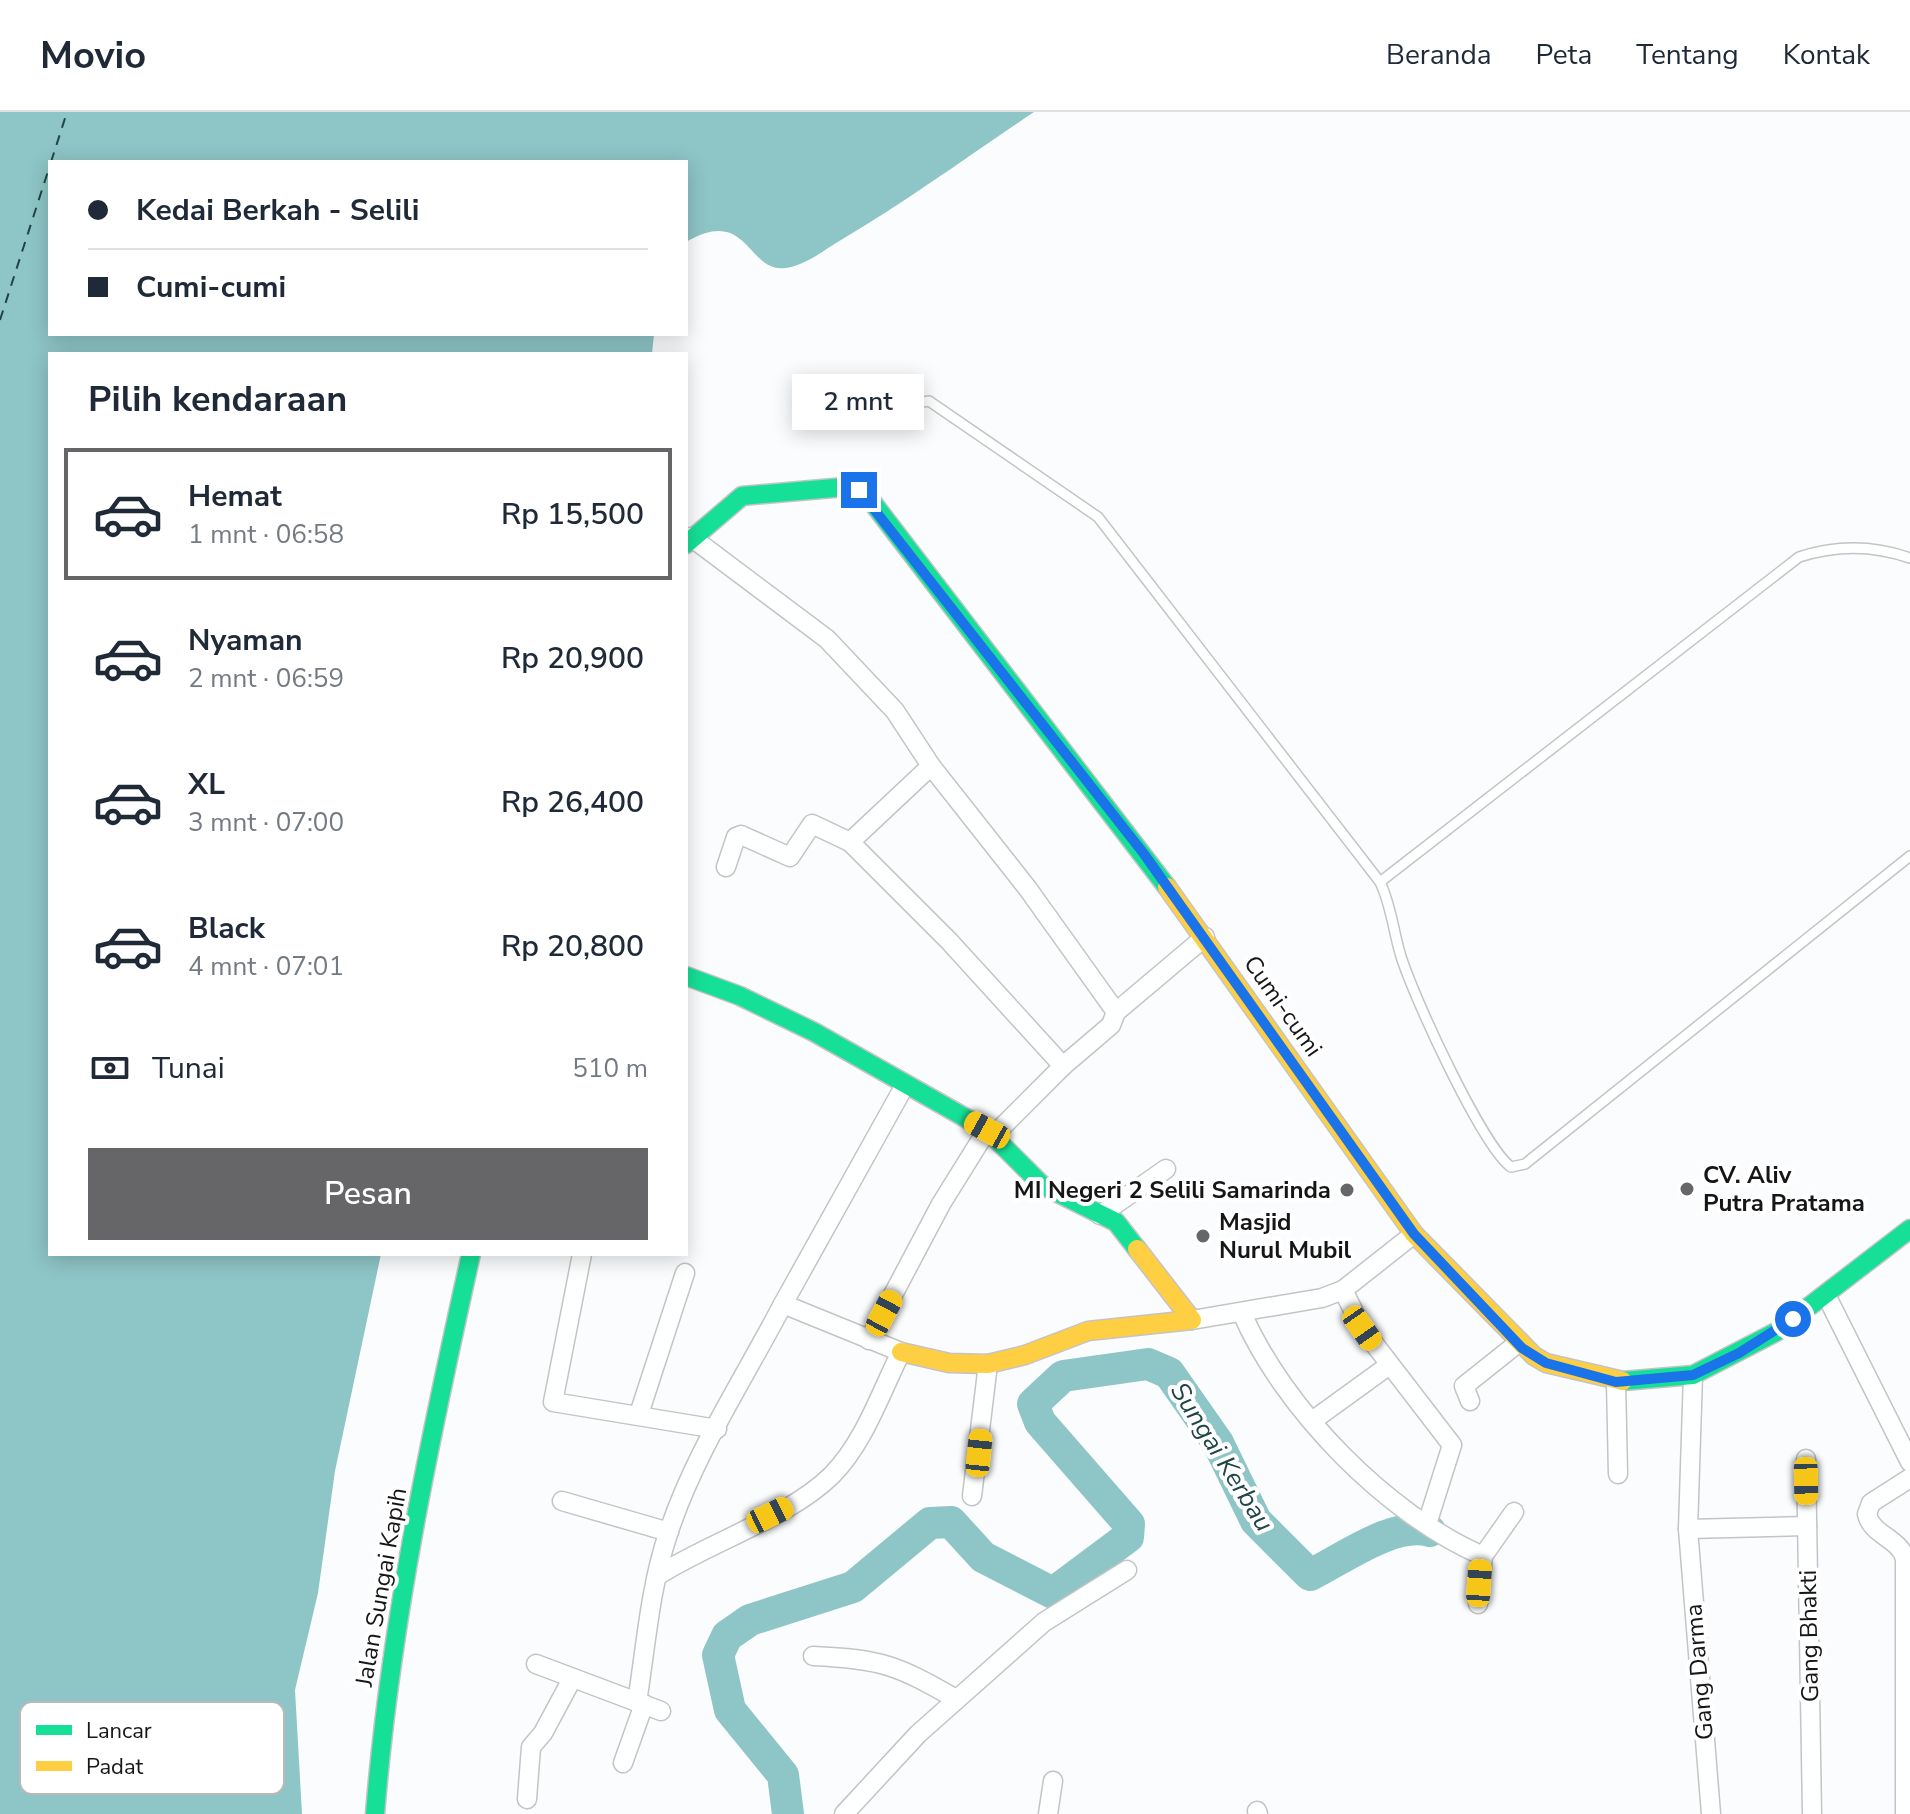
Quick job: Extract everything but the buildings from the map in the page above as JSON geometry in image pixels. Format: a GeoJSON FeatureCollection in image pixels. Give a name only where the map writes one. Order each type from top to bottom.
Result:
{"type":"FeatureCollection","features":[{"type":"Feature","properties":{"kind":"street","name":"Cumi-cumi"},"geometry":{"type":"LineString","coordinates":[[688,541],[742,496],[845,487],[859,490],[1205,937],[1414,1234],[1518,1343],[1546,1363],[1616,1382],[1693,1375],[1776,1332],[1910,1229]]}},
{"type":"Feature","properties":{"kind":"street"},"geometry":{"type":"LineString","coordinates":[[688,541],[827,639],[895,711],[931,766],[1028,889],[1116,1012]]}},
{"type":"Feature","properties":{"kind":"street"},"geometry":{"type":"LineString","coordinates":[[850,842],[931,766]]}},
{"type":"Feature","properties":{"kind":"street"},"geometry":{"type":"LineString","coordinates":[[726,867],[736,837],[741,835],[790,857],[812,824],[850,842],[949,941],[1063,1066]]}},
{"type":"Feature","properties":{"kind":"street"},"geometry":{"type":"LineString","coordinates":[[869,1340],[941,1204],[990,1133],[1111,1025],[1116,1012],[1205,937]]}},
{"type":"Feature","properties":{"kind":"street"},"geometry":{"type":"LineString","coordinates":[[688,977],[740,996],[814,1032],[990,1133],[1042,1185],[1100,1215],[1126,1233],[1192,1320]]}},
{"type":"Feature","properties":{"kind":"street"},"geometry":{"type":"LineString","coordinates":[[623,1763],[647,1706],[657,1576],[669,1532],[717,1429],[905,1085]]}},
{"type":"Feature","properties":{"kind":"street"},"geometry":{"type":"LineString","coordinates":[[1100,1215],[1166,1169]]}},
{"type":"Feature","properties":{"kind":"street"},"geometry":{"type":"LineString","coordinates":[[783,1304],[901,1352],[949,1363],[988,1364],[1025,1355],[1088,1331],[1242,1313],[1343,1290],[1414,1234]]}},
{"type":"Feature","properties":{"kind":"street","name":"Jalan Sungai Kapih"},"geometry":{"type":"LineString","coordinates":[[375,1814],[383,1714],[445,1371],[471,1256]]}},
{"type":"Feature","properties":{"kind":"street"},"geometry":{"type":"LineString","coordinates":[[582,1256],[552,1400],[559,1404],[639,1414],[717,1429]]}},
{"type":"Feature","properties":{"kind":"street"},"geometry":{"type":"LineString","coordinates":[[639,1414],[685,1273]]}},
{"type":"Feature","properties":{"kind":"street"},"geometry":{"type":"LineString","coordinates":[[1343,1290],[1362,1328],[1388,1366],[1452,1445],[1427,1524]]}},
{"type":"Feature","properties":{"kind":"street"},"geometry":{"type":"LineString","coordinates":[[1826,1295],[1910,1462]]}},
{"type":"Feature","properties":{"kind":"street"},"geometry":{"type":"LineString","coordinates":[[1242,1313],[1257,1349],[1275,1376],[1312,1421],[1371,1481],[1427,1524],[1483,1556]]}},
{"type":"Feature","properties":{"kind":"street"},"geometry":{"type":"LineString","coordinates":[[1470,1401],[1464,1386],[1518,1343]]}},
{"type":"Feature","properties":{"kind":"street"},"geometry":{"type":"LineString","coordinates":[[657,1576],[689,1555],[794,1503],[827,1480],[854,1445],[901,1352]]}},
{"type":"Feature","properties":{"kind":"street"},"geometry":{"type":"LineString","coordinates":[[972,1496],[988,1364]]}},
{"type":"Feature","properties":{"kind":"street"},"geometry":{"type":"LineString","coordinates":[[1312,1421],[1388,1366]]}},
{"type":"Feature","properties":{"kind":"street","name":"Gang Darma"},"geometry":{"type":"LineString","coordinates":[[1693,1375],[1688,1529],[1711,1814]]}},
{"type":"Feature","properties":{"kind":"street"},"geometry":{"type":"LineString","coordinates":[[1616,1382],[1618,1474]]}},
{"type":"Feature","properties":{"kind":"street","name":"Gang Bhakti"},"geometry":{"type":"LineString","coordinates":[[1806,1459],[1812,1814]]}},
{"type":"Feature","properties":{"kind":"street"},"geometry":{"type":"LineString","coordinates":[[1905,1814],[1904,1554],[1871,1524],[1867,1514],[1871,1503],[1910,1478]]}},
{"type":"Feature","properties":{"kind":"street"},"geometry":{"type":"LineString","coordinates":[[562,1501],[669,1532]]}},
{"type":"Feature","properties":{"kind":"street"},"geometry":{"type":"LineString","coordinates":[[1478,1604],[1483,1556],[1514,1512]]}},
{"type":"Feature","properties":{"kind":"street"},"geometry":{"type":"LineString","coordinates":[[1688,1529],[1807,1526]]}},
{"type":"Feature","properties":{"kind":"street"},"geometry":{"type":"LineString","coordinates":[[844,1814],[918,1734],[1044,1622],[1127,1570]]}},
{"type":"Feature","properties":{"kind":"street"},"geometry":{"type":"LineString","coordinates":[[813,1656],[859,1658],[892,1665],[956,1699]]}},
{"type":"Feature","properties":{"kind":"street"},"geometry":{"type":"LineString","coordinates":[[536,1664],[647,1706]]}},
{"type":"Feature","properties":{"kind":"street"},"geometry":{"type":"LineString","coordinates":[[527,1799],[531,1747],[543,1733],[572,1679]]}},
{"type":"Feature","properties":{"kind":"street"},"geometry":{"type":"LineString","coordinates":[[1048,1814],[1053,1781]]}},
{"type":"Feature","properties":{"kind":"lane"},"geometry":{"type":"LineString","coordinates":[[840,405],[878,409],[929,401],[1088,506],[1380,882],[1391,908],[1400,954],[1433,1032],[1500,1157],[1515,1168],[1525,1164],[1910,856]]}},
{"type":"Feature","properties":{"kind":"lane"},"geometry":{"type":"LineString","coordinates":[[1380,882],[1799,557],[1822,550],[1858,547],[1910,558]]}},
{"type":"Feature","properties":{"kind":"water"},"geometry":{"type":"Polygon","coordinates":[[[0,112],[1034,112],[866,225],[808,260],[786,268],[773,267],[745,243],[723,231],[707,233],[688,241],[688,160],[48,160],[48,336],[654,336],[652,352],[48,352],[48,1256],[381,1256],[335,1471],[318,1593],[295,1690],[302,1814],[0,1814],[0,112]]]}},
{"type":"Feature","properties":{"kind":"waterway","name":"Sungai Kerbau"},"geometry":{"type":"LineString","coordinates":[[788,1814],[783,1775],[730,1710],[718,1655],[727,1636],[750,1620],[853,1587],[930,1523],[951,1522],[983,1557],[1053,1593],[1128,1537],[1129,1524],[1040,1422],[1033,1404],[1063,1376],[1148,1364],[1169,1373],[1218,1443],[1256,1521],[1310,1575],[1384,1536],[1416,1529],[1430,1531]]}},
{"type":"Feature","properties":{"kind":"ferry route"},"geometry":{"type":"LineString","coordinates":[[52,160],[67,112]]}},
{"type":"Feature","properties":{"kind":"ferry route"},"geometry":{"type":"LineString","coordinates":[[0,320],[48,171]]}},
{"type":"Feature","properties":{"kind":"traffic: fast"},"geometry":{"type":"LineString","coordinates":[[688,542],[742,496],[845,487],[859,490],[869,498],[1167,887]]}},
{"type":"Feature","properties":{"kind":"traffic: fast"},"geometry":{"type":"LineString","coordinates":[[688,977],[740,996],[814,1032],[987,1130],[1042,1185],[1116,1222],[1137,1249]]}},
{"type":"Feature","properties":{"kind":"traffic: fast"},"geometry":{"type":"LineString","coordinates":[[1623,1381],[1693,1375],[1776,1332],[1910,1229]]}},
{"type":"Feature","properties":{"kind":"traffic: fast"},"geometry":{"type":"LineString","coordinates":[[375,1814],[391,1673],[413,1532],[471,1256]]}},
{"type":"Feature","properties":{"kind":"traffic: slow"},"geometry":{"type":"LineString","coordinates":[[1167,887],[1414,1234],[1534,1356],[1546,1363],[1623,1381]]}},
{"type":"Feature","properties":{"kind":"traffic: slow"},"geometry":{"type":"LineString","coordinates":[[901,1352],[949,1363],[988,1364],[1025,1355],[1088,1331],[1192,1320],[1137,1249]]}},
{"type":"Feature","properties":{"kind":"place","name":"CV. Aliv Putra Pratama"},"geometry":{"type":"Point","coordinates":[1687,1189]}},
{"type":"Feature","properties":{"kind":"place","name":"MI Negeri 2 Selili Samarinda"},"geometry":{"type":"Point","coordinates":[1347,1190]}},
{"type":"Feature","properties":{"kind":"place","name":"Masjid Nurul Mubil"},"geometry":{"type":"Point","coordinates":[1203,1236]}},
{"type":"Feature","properties":{"kind":"route"},"geometry":{"type":"LineString","coordinates":[[859,490],[869,498],[1144,854],[1414,1234],[1522,1348],[1546,1363],[1616,1382],[1693,1375],[1720,1364],[1793,1319]]}}]}
